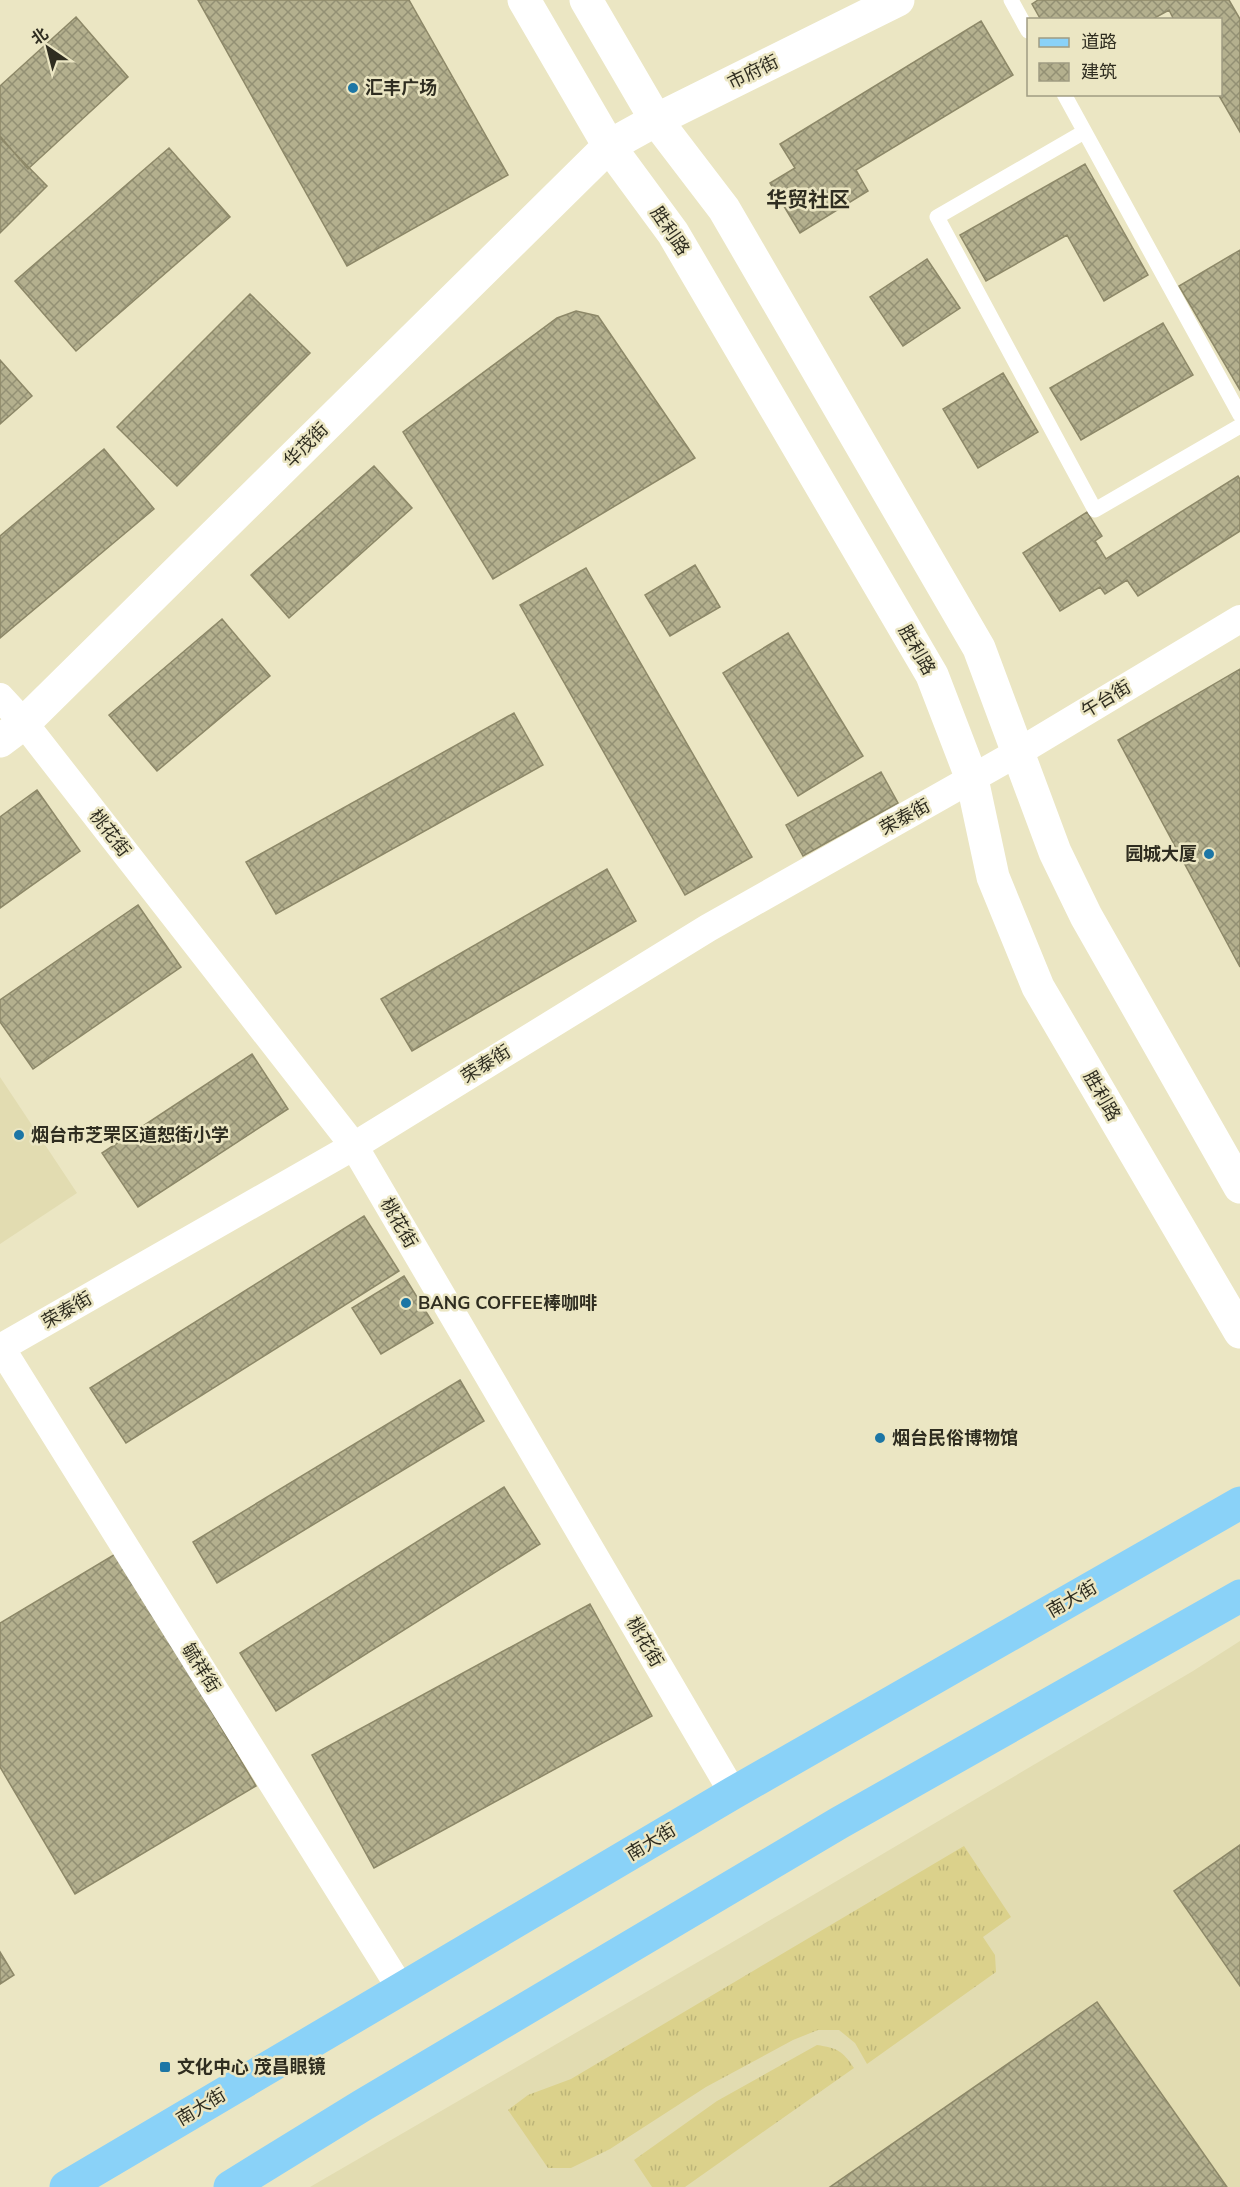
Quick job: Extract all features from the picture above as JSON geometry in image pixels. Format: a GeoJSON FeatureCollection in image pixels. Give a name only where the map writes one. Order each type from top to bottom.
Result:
{"type":"FeatureCollection","features":[{"type":"Feature","properties":{"kind":"main road","name":"胜利路"},"geometry":{"type":"LineString","coordinates":[[524,0],[609,146],[673,233],[932,675],[972,779],[993,877],[1038,987],[1240,1332]]}},
{"type":"Feature","properties":{"kind":"main road"},"geometry":{"type":"LineString","coordinates":[[586,0],[656,120],[724,209],[979,648],[1055,852],[1086,916],[1240,1187]]}},
{"type":"Feature","properties":{"kind":"main road","name":"市府街"},"geometry":{"type":"LineString","coordinates":[[609,146],[656,120],[898,0]]}},
{"type":"Feature","properties":{"kind":"main road","name":"华茂街"},"geometry":{"type":"LineString","coordinates":[[12,732],[609,146]]}},
{"type":"Feature","properties":{"kind":"main road","name":"南大街"},"geometry":{"type":"LineString","coordinates":[[66,2187],[733,1793],[1240,1503]]}},
{"type":"Feature","properties":{"kind":"main road"},"geometry":{"type":"LineString","coordinates":[[230,2187],[363,2105],[839,1822],[1240,1596]]}},
{"type":"Feature","properties":{"kind":"street","name":"午台街"},"geometry":{"type":"LineString","coordinates":[[972,779],[1240,619]]}},
{"type":"Feature","properties":{"kind":"street","name":"桃花街"},"geometry":{"type":"LineString","coordinates":[[0,697],[12,732],[354,1146],[733,1793]]}},
{"type":"Feature","properties":{"kind":"street","name":"荣泰街"},"geometry":{"type":"LineString","coordinates":[[0,1348],[354,1146],[708,928],[972,779]]}},
{"type":"Feature","properties":{"kind":"street","name":"毓祥街"},"geometry":{"type":"LineString","coordinates":[[0,1348],[401,1989]]}},
{"type":"Feature","properties":{"kind":"lane"},"geometry":{"type":"LineString","coordinates":[[1011,0],[1027,28]]}},
{"type":"Feature","properties":{"kind":"lane"},"geometry":{"type":"LineString","coordinates":[[1065,96],[1240,415]]}},
{"type":"Feature","properties":{"kind":"lane"},"geometry":{"type":"LineString","coordinates":[[1084,132],[937,217],[1095,510],[1240,426]]}},
{"type":"Feature","properties":{"kind":"shaded area","name":"烟台市芝罘区道恕街小学"},"geometry":{"type":"Polygon","coordinates":[[[0,1077],[77,1193],[0,1244],[0,1077]]]}},
{"type":"Feature","properties":{"kind":"shaded area"},"geometry":{"type":"Polygon","coordinates":[[[1240,1641],[1240,2187],[310,2187],[791,1908],[1240,1641]]]}},
{"type":"Feature","properties":{"kind":"green space"},"geometry":{"type":"Polygon","coordinates":[[[964,1846],[1011,1917],[983,1937],[995,1955],[996,1972],[867,2064],[855,2043],[839,2030],[818,2030],[793,2040],[706,2087],[610,2149],[571,2168],[548,2168],[508,2110],[528,2095],[571,2079],[964,1846]]]}},
{"type":"Feature","properties":{"kind":"green space"},"geometry":{"type":"Polygon","coordinates":[[[817,2045],[839,2051],[854,2068],[685,2187],[652,2187],[634,2160],[717,2101],[817,2045]]]}},
{"type":"Feature","properties":{"kind":"building","name":"汇丰广场"},"geometry":{"type":"Polygon","coordinates":[[[198,0],[409,0],[508,175],[347,266],[198,0]]]}},
{"type":"Feature","properties":{"kind":"building"},"geometry":{"type":"Polygon","coordinates":[[[1038,0],[1229,0],[1240,19],[1240,132],[1219,96],[1222,96],[1222,18],[1173,18],[1169,10],[1155,18],[1040,18],[1032,4],[1038,0]]]}},
{"type":"Feature","properties":{"kind":"building"},"geometry":{"type":"Polygon","coordinates":[[[76,17],[128,77],[28,169],[0,136],[0,86],[76,17]]]}},
{"type":"Feature","properties":{"kind":"building"},"geometry":{"type":"Polygon","coordinates":[[[981,21],[1013,75],[856,170],[868,191],[800,233],[770,183],[795,168],[780,144],[981,21]]]}},
{"type":"Feature","properties":{"kind":"building"},"geometry":{"type":"Polygon","coordinates":[[[0,138],[47,186],[0,233],[0,138]]]}},
{"type":"Feature","properties":{"kind":"building"},"geometry":{"type":"Polygon","coordinates":[[[169,148],[230,217],[76,351],[15,281],[169,148]]]}},
{"type":"Feature","properties":{"kind":"building"},"geometry":{"type":"Polygon","coordinates":[[[1085,164],[1148,275],[1104,301],[1067,235],[986,281],[960,235],[1085,164]]]}},
{"type":"Feature","properties":{"kind":"building"},"geometry":{"type":"Polygon","coordinates":[[[1240,250],[1240,390],[1179,286],[1240,250]]]}},
{"type":"Feature","properties":{"kind":"building"},"geometry":{"type":"Polygon","coordinates":[[[927,259],[960,308],[903,346],[870,297],[927,259]]]}},
{"type":"Feature","properties":{"kind":"building"},"geometry":{"type":"Polygon","coordinates":[[[250,294],[310,353],[177,486],[117,427],[250,294]]]}},
{"type":"Feature","properties":{"kind":"building"},"geometry":{"type":"Polygon","coordinates":[[[576,311],[598,316],[695,458],[493,579],[403,432],[557,318],[576,311]]]}},
{"type":"Feature","properties":{"kind":"building"},"geometry":{"type":"Polygon","coordinates":[[[1163,323],[1193,375],[1081,440],[1050,388],[1163,323]]]}},
{"type":"Feature","properties":{"kind":"building"},"geometry":{"type":"Polygon","coordinates":[[[0,360],[32,396],[0,424],[0,360]]]}},
{"type":"Feature","properties":{"kind":"building"},"geometry":{"type":"Polygon","coordinates":[[[1003,373],[1038,432],[978,468],[943,409],[1003,373]]]}},
{"type":"Feature","properties":{"kind":"building"},"geometry":{"type":"Polygon","coordinates":[[[104,449],[154,509],[0,638],[0,536],[104,449]]]}},
{"type":"Feature","properties":{"kind":"building"},"geometry":{"type":"Polygon","coordinates":[[[374,466],[412,508],[289,618],[251,575],[374,466]]]}},
{"type":"Feature","properties":{"kind":"building"},"geometry":{"type":"Polygon","coordinates":[[[1238,476],[1240,479],[1240,531],[1138,596],[1127,580],[1105,594],[1100,587],[1060,611],[1023,553],[1087,512],[1102,536],[1095,541],[1106,559],[1238,476]]]}},
{"type":"Feature","properties":{"kind":"building"},"geometry":{"type":"Polygon","coordinates":[[[695,565],[720,607],[670,636],[645,595],[695,565]]]}},
{"type":"Feature","properties":{"kind":"building"},"geometry":{"type":"Polygon","coordinates":[[[586,568],[752,857],[685,895],[520,605],[586,568]]]}},
{"type":"Feature","properties":{"kind":"building"},"geometry":{"type":"Polygon","coordinates":[[[222,619],[270,676],[157,771],[109,715],[222,619]]]}},
{"type":"Feature","properties":{"kind":"building"},"geometry":{"type":"Polygon","coordinates":[[[788,633],[863,756],[798,796],[723,673],[788,633]]]}},
{"type":"Feature","properties":{"kind":"building","name":"园城大厦"},"geometry":{"type":"Polygon","coordinates":[[[1240,669],[1240,967],[1118,740],[1240,669]]]}},
{"type":"Feature","properties":{"kind":"building"},"geometry":{"type":"Polygon","coordinates":[[[514,713],[543,765],[276,914],[246,862],[514,713]]]}},
{"type":"Feature","properties":{"kind":"building"},"geometry":{"type":"Polygon","coordinates":[[[881,772],[898,803],[803,856],[786,825],[881,772]]]}},
{"type":"Feature","properties":{"kind":"building"},"geometry":{"type":"Polygon","coordinates":[[[37,790],[80,851],[0,908],[0,817],[37,790]]]}},
{"type":"Feature","properties":{"kind":"building"},"geometry":{"type":"Polygon","coordinates":[[[607,869],[636,921],[412,1051],[381,999],[607,869]]]}},
{"type":"Feature","properties":{"kind":"building"},"geometry":{"type":"Polygon","coordinates":[[[138,905],[181,967],[33,1069],[0,1022],[0,1000],[138,905]]]}},
{"type":"Feature","properties":{"kind":"building"},"geometry":{"type":"Polygon","coordinates":[[[252,1054],[288,1109],[138,1207],[102,1153],[252,1054]]]}},
{"type":"Feature","properties":{"kind":"building"},"geometry":{"type":"Polygon","coordinates":[[[364,1216],[399,1271],[126,1443],[90,1388],[364,1216]]]}},
{"type":"Feature","properties":{"kind":"building"},"geometry":{"type":"Polygon","coordinates":[[[404,1276],[433,1323],[381,1354],[352,1308],[404,1276]]]}},
{"type":"Feature","properties":{"kind":"building"},"geometry":{"type":"Polygon","coordinates":[[[460,1380],[484,1421],[217,1583],[193,1542],[460,1380]]]}},
{"type":"Feature","properties":{"kind":"building"},"geometry":{"type":"Polygon","coordinates":[[[504,1487],[540,1544],[276,1711],[240,1653],[504,1487]]]}},
{"type":"Feature","properties":{"kind":"building"},"geometry":{"type":"Polygon","coordinates":[[[117,1553],[256,1786],[75,1894],[0,1767],[0,1623],[117,1553]]]}},
{"type":"Feature","properties":{"kind":"building"},"geometry":{"type":"Polygon","coordinates":[[[590,1604],[652,1716],[374,1868],[312,1755],[590,1604]]]}},
{"type":"Feature","properties":{"kind":"building"},"geometry":{"type":"Polygon","coordinates":[[[1240,1845],[1240,1986],[1174,1891],[1240,1845]]]}},
{"type":"Feature","properties":{"kind":"building"},"geometry":{"type":"Polygon","coordinates":[[[0,1952],[14,1975],[0,1984],[0,1952]]]}},
{"type":"Feature","properties":{"kind":"building"},"geometry":{"type":"Polygon","coordinates":[[[1097,2002],[1227,2187],[830,2187],[1097,2002]]]}},
{"type":"Feature","properties":{"kind":"place","name":"汇丰广场"},"geometry":{"type":"Point","coordinates":[353,88]}},
{"type":"Feature","properties":{"kind":"place","name":"园城大厦"},"geometry":{"type":"Point","coordinates":[1209,854]}},
{"type":"Feature","properties":{"kind":"place","name":"烟台市芝罘区道恕街小学"},"geometry":{"type":"Point","coordinates":[19,1135]}},
{"type":"Feature","properties":{"kind":"place","name":"BANG COFFEE棒咖啡"},"geometry":{"type":"Point","coordinates":[406,1303]}},
{"type":"Feature","properties":{"kind":"place","name":"烟台民俗博物馆"},"geometry":{"type":"Point","coordinates":[880,1438]}},
{"type":"Feature","properties":{"kind":"place","name":"文化中心 茂昌眼镜"},"geometry":{"type":"Point","coordinates":[165,2067]}},
{"type":"Feature","properties":{"kind":"district","name":"华贸社区"},"geometry":{"type":"Point","coordinates":[808,200]}}]}
